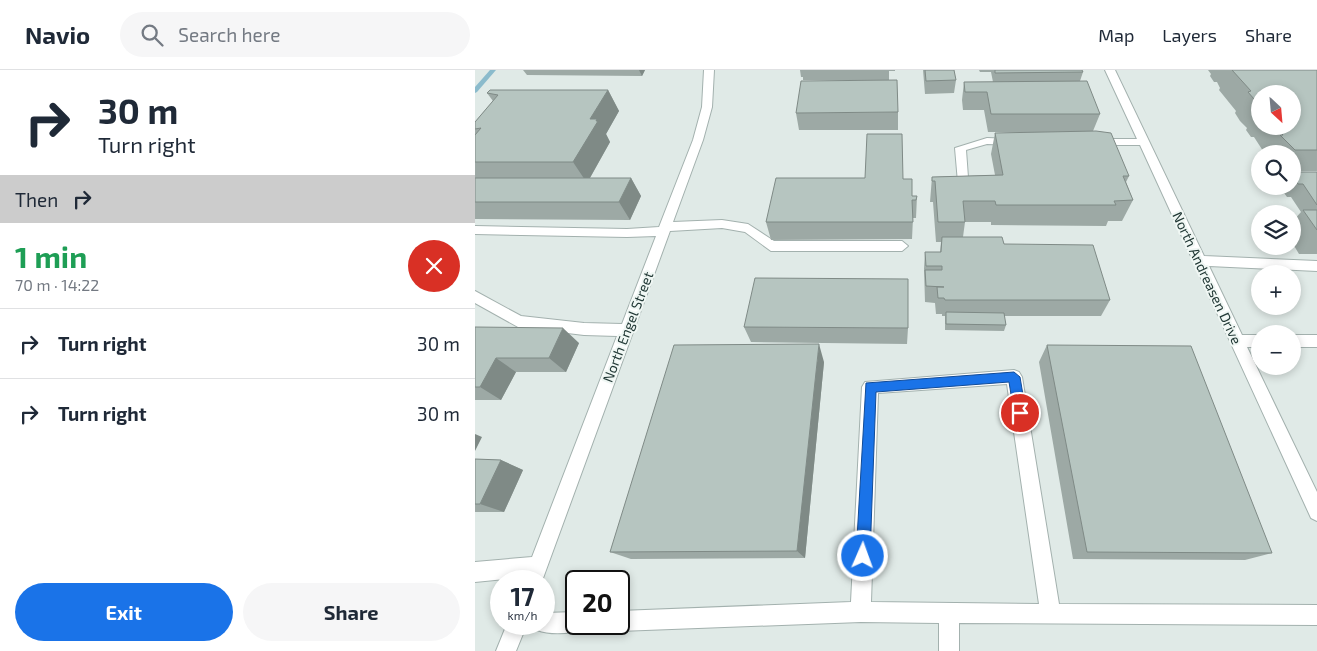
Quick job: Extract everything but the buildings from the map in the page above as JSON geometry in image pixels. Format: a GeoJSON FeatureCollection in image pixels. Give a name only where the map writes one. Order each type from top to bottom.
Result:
{"type":"FeatureCollection","features":[{"type":"Feature","properties":{"kind":"street","name":"North Engel Street"},"geometry":{"type":"LineString","coordinates":[[536,570],[699,140],[707,107],[709,70]]}},
{"type":"Feature","properties":{"kind":"street","name":"North Andreasen Drive"},"geometry":{"type":"LineString","coordinates":[[1110,70],[1317,512]]}},
{"type":"Feature","properties":{"kind":"street"},"geometry":{"type":"LineString","coordinates":[[963,190],[960,148],[987,141],[1026,142]]}},
{"type":"Feature","properties":{"kind":"street"},"geometry":{"type":"LineString","coordinates":[[1085,142],[1144,142]]}},
{"type":"Feature","properties":{"kind":"street"},"geometry":{"type":"LineString","coordinates":[[475,230],[627,233],[722,224],[748,228],[771,246],[902,246]]}},
{"type":"Feature","properties":{"kind":"street"},"geometry":{"type":"LineString","coordinates":[[1199,261],[1317,266]]}},
{"type":"Feature","properties":{"kind":"street"},"geometry":{"type":"LineString","coordinates":[[475,296],[518,321],[584,329],[627,330]]}},
{"type":"Feature","properties":{"kind":"street"},"geometry":{"type":"LineString","coordinates":[[1237,341],[1251,341]]}},
{"type":"Feature","properties":{"kind":"street"},"geometry":{"type":"LineString","coordinates":[[1301,341],[1317,341]]}},
{"type":"Feature","properties":{"kind":"street"},"geometry":{"type":"LineString","coordinates":[[861,612],[870,387],[1014,377],[1051,614]]}},
{"type":"Feature","properties":{"kind":"street"},"geometry":{"type":"LineString","coordinates":[[475,572],[490,572]]}},
{"type":"Feature","properties":{"kind":"street"},"geometry":{"type":"LineString","coordinates":[[630,621],[861,612],[1317,615]]}},
{"type":"Feature","properties":{"kind":"street"},"geometry":{"type":"LineString","coordinates":[[949,613],[949,651]]}},
{"type":"Feature","properties":{"kind":"street"},"geometry":{"type":"LineString","coordinates":[[507,651],[516,635]]}},
{"type":"Feature","properties":{"kind":"waterway"},"geometry":{"type":"LineString","coordinates":[[475,91],[493,70]]}},
{"type":"Feature","properties":{"kind":"route"},"geometry":{"type":"LineString","coordinates":[[863,556],[870,387],[1014,377],[1020,413]]}}]}
